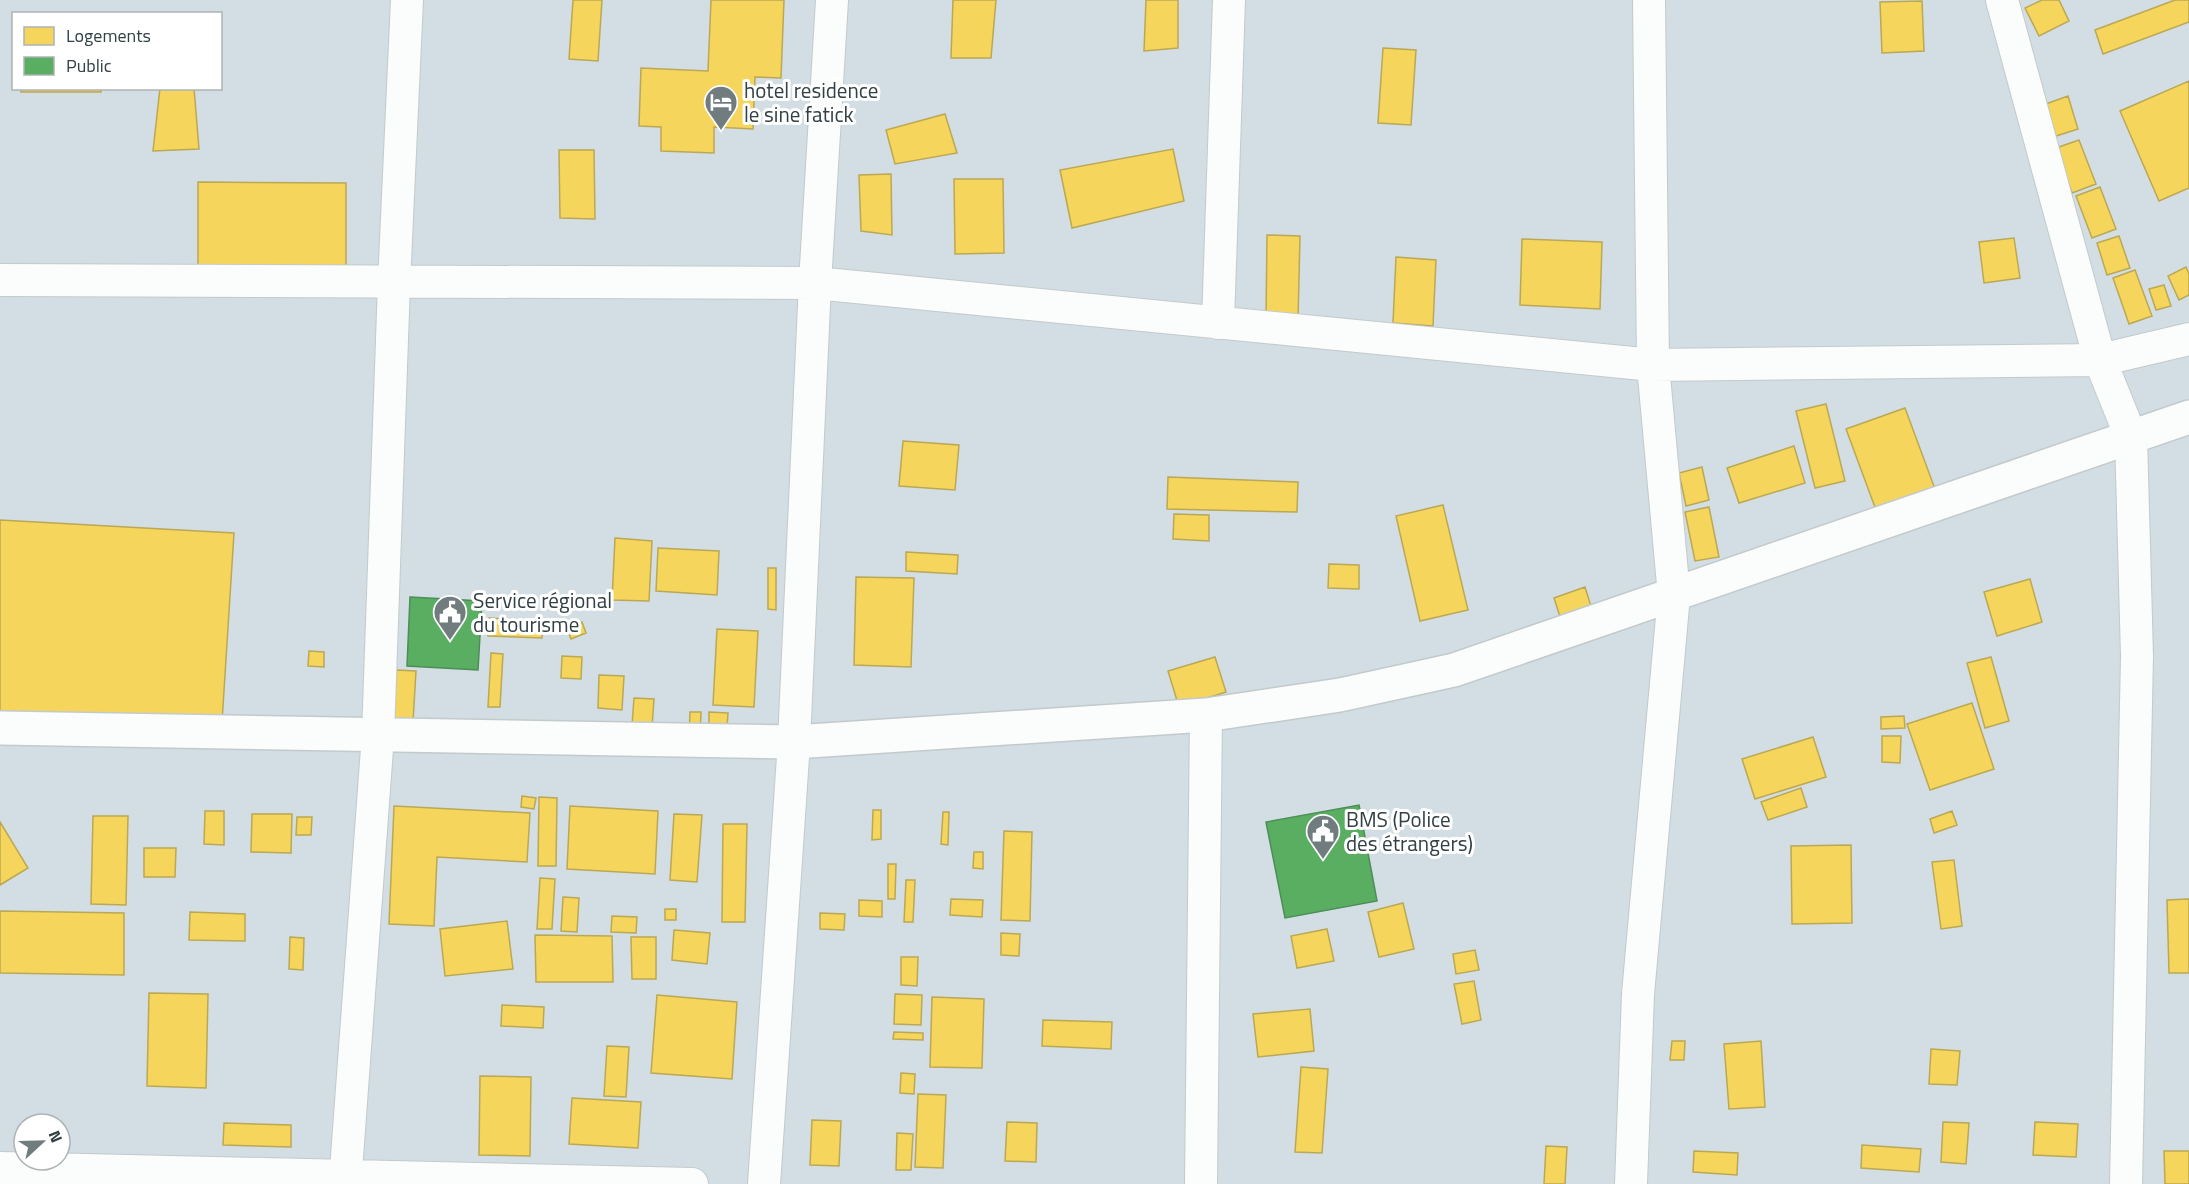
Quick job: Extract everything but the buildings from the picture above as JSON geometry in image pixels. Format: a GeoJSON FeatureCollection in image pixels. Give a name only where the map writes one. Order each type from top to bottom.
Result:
{"type":"FeatureCollection","features":[{"type":"Feature","properties":{"kind":"street"},"geometry":{"type":"LineString","coordinates":[[345,1180],[378,735],[406,0]]}},
{"type":"Feature","properties":{"kind":"street"},"geometry":{"type":"LineString","coordinates":[[764,1184],[794,742],[815,284],[832,0]]}},
{"type":"Feature","properties":{"kind":"street"},"geometry":{"type":"LineString","coordinates":[[1218,323],[1229,0]]}},
{"type":"Feature","properties":{"kind":"street"},"geometry":{"type":"LineString","coordinates":[[1631,1184],[1638,994],[1674,595],[1653,365],[1649,0]]}},
{"type":"Feature","properties":{"kind":"street"},"geometry":{"type":"LineString","coordinates":[[2002,0],[2100,360],[2131,437],[2137,656],[2126,1184]]}},
{"type":"Feature","properties":{"kind":"street"},"geometry":{"type":"LineString","coordinates":[[0,280],[815,284],[1653,365],[2100,360],[2189,339]]}},
{"type":"Feature","properties":{"kind":"street"},"geometry":{"type":"LineString","coordinates":[[0,728],[794,742],[1206,715],[1340,695],[1454,670],[2189,417]]}},
{"type":"Feature","properties":{"kind":"street"},"geometry":{"type":"LineString","coordinates":[[1201,1184],[1206,715]]}},
{"type":"Feature","properties":{"kind":"street"},"geometry":{"type":"LineString","coordinates":[[0,1168],[345,1180],[692,1184]]}},
{"type":"Feature","properties":{"kind":"shaded area"},"geometry":{"type":"Polygon","coordinates":[[[0,0],[2189,0],[2189,1184],[0,1184],[0,0]]]}},
{"type":"Feature","properties":{"kind":"place","name":"hotel residence le sine fatick"},"geometry":{"type":"Point","coordinates":[721,131]}},
{"type":"Feature","properties":{"kind":"place","name":"Service régional du tourisme"},"geometry":{"type":"Point","coordinates":[450,641]}},
{"type":"Feature","properties":{"kind":"place","name":"BMS (Police des étrangers)"},"geometry":{"type":"Point","coordinates":[1323,860]}}]}
